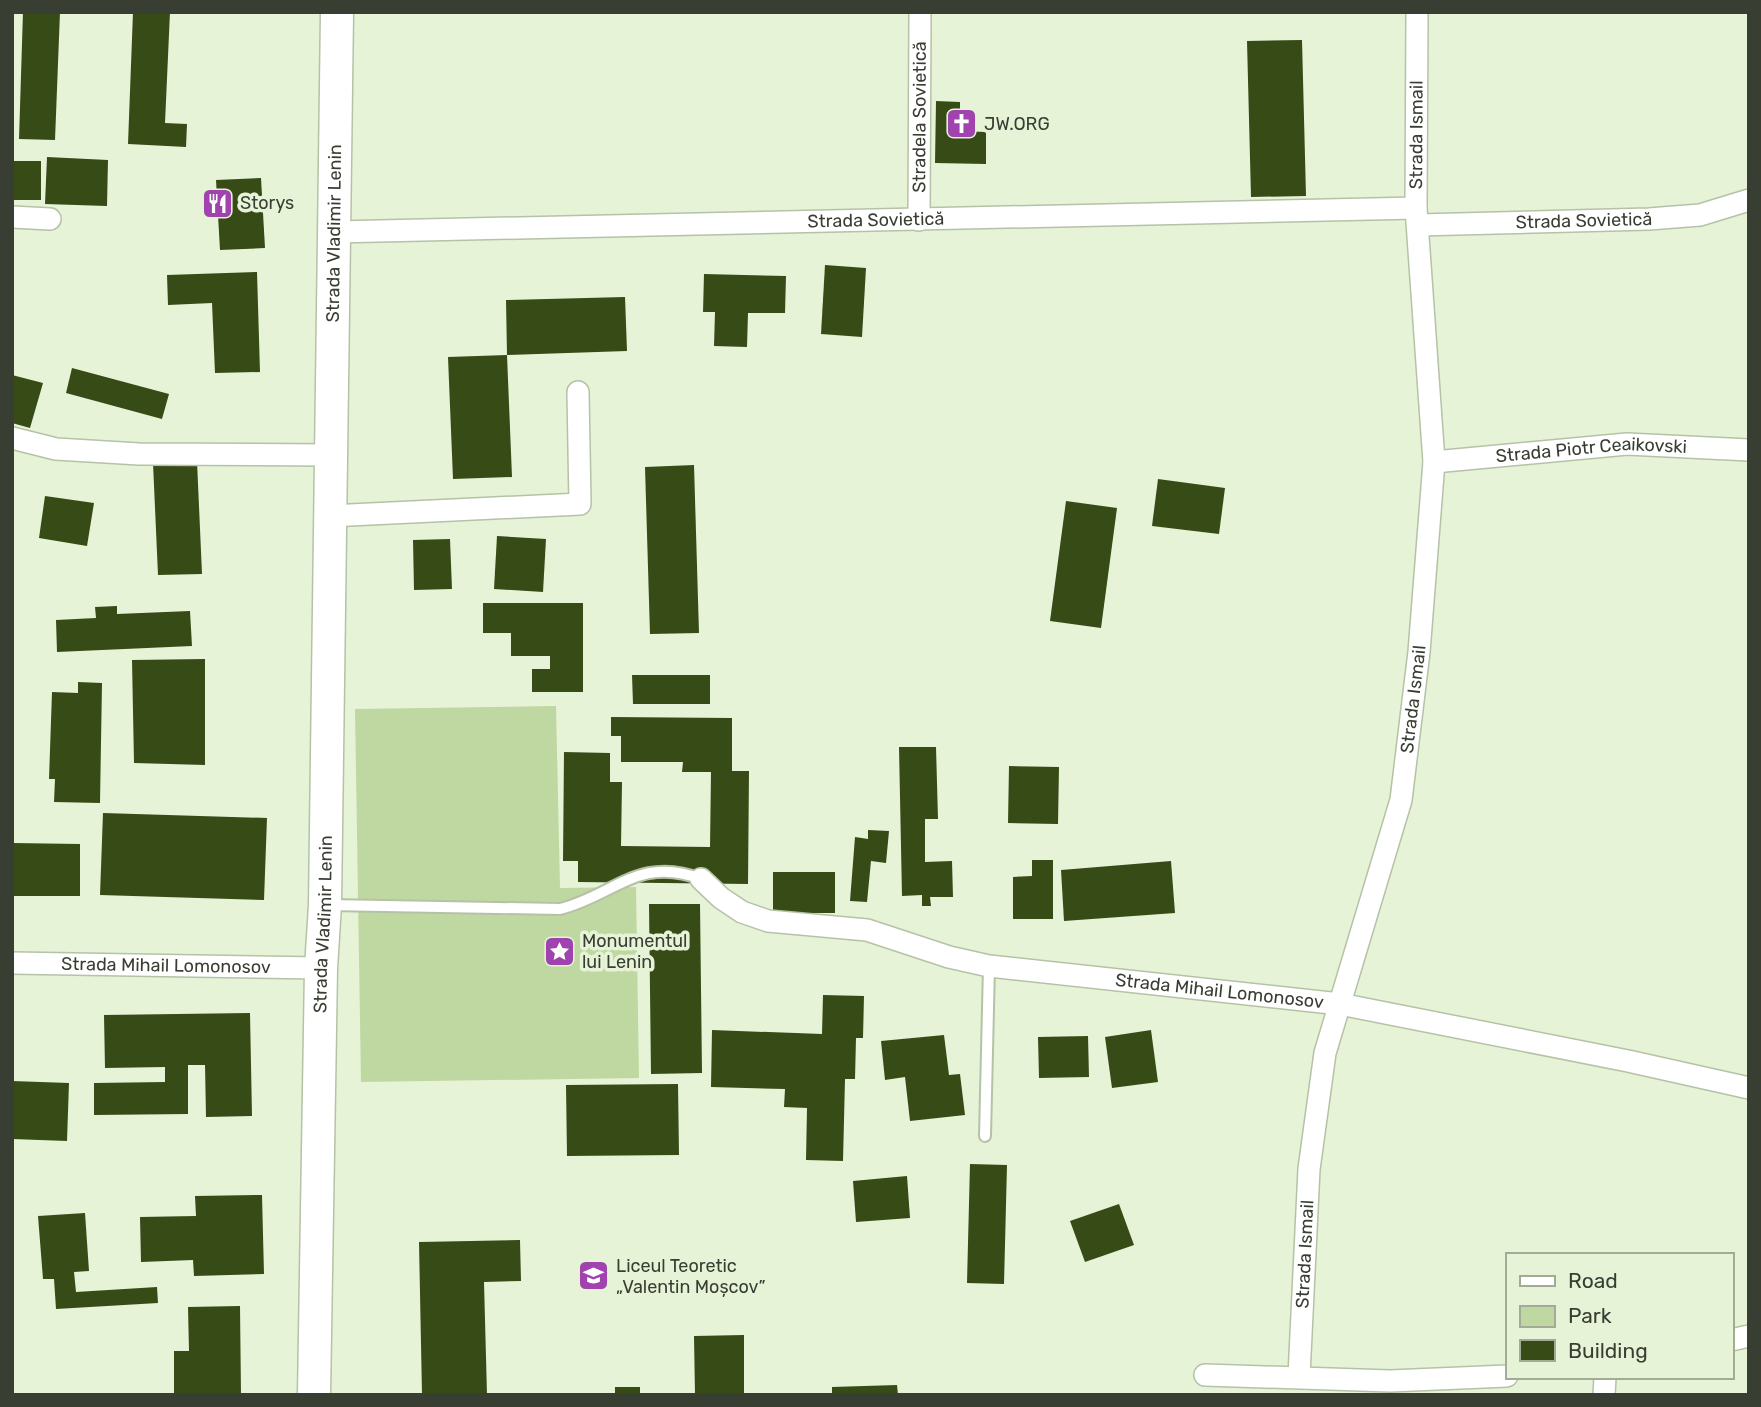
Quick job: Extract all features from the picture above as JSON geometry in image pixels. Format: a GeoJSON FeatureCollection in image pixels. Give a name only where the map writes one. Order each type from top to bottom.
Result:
{"type":"FeatureCollection","features":[{"type":"Feature","properties":{"kind":"main road","name":"Strada Vladimir Lenin"},"geometry":{"type":"LineString","coordinates":[[314,1395],[321,968],[325,905],[337,12]]}},
{"type":"Feature","properties":{"kind":"street","name":"Stradela Sovietică"},"geometry":{"type":"LineString","coordinates":[[919,220],[920,12]]}},
{"type":"Feature","properties":{"kind":"street","name":"Strada Ismail"},"geometry":{"type":"LineString","coordinates":[[1300,1376],[1309,1170],[1325,1053],[1401,800],[1419,652],[1434,461],[1417,216],[1416,12]]}},
{"type":"Feature","properties":{"kind":"street","name":"Strada Sovietică"},"geometry":{"type":"LineString","coordinates":[[335,232],[919,220],[1687,216],[1700,215],[1749,200]]}},
{"type":"Feature","properties":{"kind":"street"},"geometry":{"type":"LineString","coordinates":[[12,217],[50,219]]}},
{"type":"Feature","properties":{"kind":"street"},"geometry":{"type":"LineString","coordinates":[[329,516],[580,504],[578,392]]}},
{"type":"Feature","properties":{"kind":"street"},"geometry":{"type":"LineString","coordinates":[[12,438],[56,449],[139,454],[330,455]]}},
{"type":"Feature","properties":{"kind":"street","name":"Strada Piotr Ceaikovski"},"geometry":{"type":"LineString","coordinates":[[1434,461],[1627,444],[1749,450]]}},
{"type":"Feature","properties":{"kind":"street","name":"Strada Mihail Lomonosov"},"geometry":{"type":"LineString","coordinates":[[701,879],[721,898],[742,912],[768,921],[867,930],[949,957],[989,966],[1340,1004],[1628,1061],[1749,1088]]}},
{"type":"Feature","properties":{"kind":"street","name":"Strada Mihail Lomonosov"},"geometry":{"type":"LineString","coordinates":[[12,963],[321,968]]}},
{"type":"Feature","properties":{"kind":"street"},"geometry":{"type":"LineString","coordinates":[[1205,1375],[1390,1381],[1506,1376]]}},
{"type":"Feature","properties":{"kind":"lane"},"geometry":{"type":"LineString","coordinates":[[325,905],[560,909],[581,904],[624,880],[641,875],[686,874],[701,879]]}},
{"type":"Feature","properties":{"kind":"lane"},"geometry":{"type":"LineString","coordinates":[[985,1136],[989,966]]}},
{"type":"Feature","properties":{"kind":"green space"},"geometry":{"type":"Polygon","coordinates":[[[556,706],[560,888],[636,887],[639,1078],[361,1082],[355,709],[556,706]]]}},
{"type":"Feature","properties":{"kind":"building"},"geometry":{"type":"Polygon","coordinates":[[[23,12],[60,12],[55,140],[19,139],[23,12]]]}},
{"type":"Feature","properties":{"kind":"building"},"geometry":{"type":"Polygon","coordinates":[[[133,12],[170,12],[165,123],[187,124],[186,147],[128,144],[133,12]]]}},
{"type":"Feature","properties":{"kind":"building"},"geometry":{"type":"Polygon","coordinates":[[[1302,40],[1306,196],[1251,197],[1247,41],[1302,40]]]}},
{"type":"Feature","properties":{"kind":"building"},"geometry":{"type":"Polygon","coordinates":[[[936,101],[960,102],[960,131],[986,132],[986,164],[935,163],[936,101]]]}},
{"type":"Feature","properties":{"kind":"building"},"geometry":{"type":"Polygon","coordinates":[[[47,157],[108,160],[107,206],[45,204],[47,157]]]}},
{"type":"Feature","properties":{"kind":"building"},"geometry":{"type":"Polygon","coordinates":[[[12,161],[41,161],[41,200],[12,200],[12,161]]]}},
{"type":"Feature","properties":{"kind":"building"},"geometry":{"type":"Polygon","coordinates":[[[261,178],[265,248],[220,250],[216,180],[261,178]]]}},
{"type":"Feature","properties":{"kind":"building"},"geometry":{"type":"Polygon","coordinates":[[[825,265],[866,268],[862,337],[821,334],[825,265]]]}},
{"type":"Feature","properties":{"kind":"building"},"geometry":{"type":"Polygon","coordinates":[[[257,272],[260,372],[215,373],[212,303],[168,305],[167,275],[257,272]]]}},
{"type":"Feature","properties":{"kind":"building"},"geometry":{"type":"Polygon","coordinates":[[[704,274],[786,276],[785,313],[748,313],[747,347],[714,346],[715,312],[703,312],[704,274]]]}},
{"type":"Feature","properties":{"kind":"building"},"geometry":{"type":"Polygon","coordinates":[[[625,297],[627,351],[507,355],[506,300],[625,297]]]}},
{"type":"Feature","properties":{"kind":"building"},"geometry":{"type":"Polygon","coordinates":[[[507,355],[512,477],[453,479],[448,357],[507,355]]]}},
{"type":"Feature","properties":{"kind":"building"},"geometry":{"type":"Polygon","coordinates":[[[72,368],[169,394],[162,419],[66,393],[72,368]]]}},
{"type":"Feature","properties":{"kind":"building"},"geometry":{"type":"Polygon","coordinates":[[[12,375],[43,383],[30,428],[12,423],[12,375]]]}},
{"type":"Feature","properties":{"kind":"building"},"geometry":{"type":"Polygon","coordinates":[[[197,461],[202,574],[158,575],[153,463],[197,461]]]}},
{"type":"Feature","properties":{"kind":"building"},"geometry":{"type":"Polygon","coordinates":[[[694,465],[699,633],[650,634],[645,467],[694,465]]]}},
{"type":"Feature","properties":{"kind":"building"},"geometry":{"type":"Polygon","coordinates":[[[1158,479],[1225,488],[1219,534],[1152,526],[1158,479]]]}},
{"type":"Feature","properties":{"kind":"building"},"geometry":{"type":"Polygon","coordinates":[[[45,496],[94,503],[87,546],[39,538],[45,496]]]}},
{"type":"Feature","properties":{"kind":"building"},"geometry":{"type":"Polygon","coordinates":[[[1066,501],[1117,508],[1101,628],[1050,621],[1066,501]]]}},
{"type":"Feature","properties":{"kind":"building"},"geometry":{"type":"Polygon","coordinates":[[[497,536],[546,539],[543,592],[494,589],[497,536]]]}},
{"type":"Feature","properties":{"kind":"building"},"geometry":{"type":"Polygon","coordinates":[[[450,539],[452,589],[414,590],[413,540],[450,539]]]}},
{"type":"Feature","properties":{"kind":"building"},"geometry":{"type":"Polygon","coordinates":[[[483,603],[583,603],[583,692],[532,692],[532,669],[550,669],[550,656],[511,656],[511,633],[483,633],[483,603]]]}},
{"type":"Feature","properties":{"kind":"building"},"geometry":{"type":"Polygon","coordinates":[[[117,606],[117,614],[190,611],[192,646],[57,652],[56,620],[96,618],[95,607],[117,606]]]}},
{"type":"Feature","properties":{"kind":"building"},"geometry":{"type":"Polygon","coordinates":[[[205,659],[205,765],[134,763],[132,660],[205,659]]]}},
{"type":"Feature","properties":{"kind":"building"},"geometry":{"type":"Polygon","coordinates":[[[632,675],[710,675],[710,704],[633,704],[632,675]]]}},
{"type":"Feature","properties":{"kind":"building"},"geometry":{"type":"Polygon","coordinates":[[[78,682],[102,683],[100,803],[54,802],[55,779],[49,779],[52,692],[78,693],[78,682]]]}},
{"type":"Feature","properties":{"kind":"building"},"geometry":{"type":"Polygon","coordinates":[[[611,717],[732,718],[732,771],[749,771],[748,884],[578,882],[578,861],[563,861],[564,752],[610,753],[610,782],[622,782],[621,846],[710,847],[711,772],[682,772],[683,762],[621,762],[621,736],[611,736],[611,717]]]}},
{"type":"Feature","properties":{"kind":"building"},"geometry":{"type":"Polygon","coordinates":[[[899,747],[936,747],[938,819],[925,819],[925,862],[952,861],[953,897],[930,897],[931,906],[922,906],[922,895],[902,896],[899,747]]]}},
{"type":"Feature","properties":{"kind":"building"},"geometry":{"type":"Polygon","coordinates":[[[1009,766],[1059,767],[1058,824],[1008,823],[1009,766]]]}},
{"type":"Feature","properties":{"kind":"building"},"geometry":{"type":"Polygon","coordinates":[[[103,813],[267,818],[264,900],[100,895],[103,813]]]}},
{"type":"Feature","properties":{"kind":"building"},"geometry":{"type":"Polygon","coordinates":[[[868,830],[889,831],[886,863],[871,861],[867,902],[850,901],[855,837],[868,839],[868,830]]]}},
{"type":"Feature","properties":{"kind":"building"},"geometry":{"type":"Polygon","coordinates":[[[12,843],[80,844],[80,896],[12,896],[12,843]]]}},
{"type":"Feature","properties":{"kind":"building"},"geometry":{"type":"Polygon","coordinates":[[[1032,860],[1053,860],[1053,919],[1013,919],[1013,877],[1032,876],[1032,860]]]}},
{"type":"Feature","properties":{"kind":"building"},"geometry":{"type":"Polygon","coordinates":[[[1171,861],[1175,913],[1064,921],[1061,870],[1171,861]]]}},
{"type":"Feature","properties":{"kind":"building"},"geometry":{"type":"Polygon","coordinates":[[[773,872],[835,872],[835,913],[773,913],[773,872]]]}},
{"type":"Feature","properties":{"kind":"building"},"geometry":{"type":"Polygon","coordinates":[[[649,904],[700,904],[702,1073],[651,1074],[649,904]]]}},
{"type":"Feature","properties":{"kind":"building"},"geometry":{"type":"Polygon","coordinates":[[[823,995],[864,996],[863,1038],[856,1038],[855,1079],[845,1079],[843,1161],[806,1160],[807,1108],[784,1107],[785,1089],[711,1087],[712,1030],[822,1034],[823,995]]]}},
{"type":"Feature","properties":{"kind":"building"},"geometry":{"type":"Polygon","coordinates":[[[250,1013],[252,1116],[206,1117],[205,1065],[188,1065],[188,1114],[94,1115],[94,1083],[165,1082],[165,1067],[105,1068],[104,1015],[250,1013]]]}},
{"type":"Feature","properties":{"kind":"building"},"geometry":{"type":"Polygon","coordinates":[[[1151,1030],[1158,1082],[1112,1088],[1105,1037],[1151,1030]]]}},
{"type":"Feature","properties":{"kind":"building"},"geometry":{"type":"Polygon","coordinates":[[[944,1035],[949,1075],[960,1074],[965,1115],[910,1121],[905,1077],[885,1080],[881,1041],[944,1035]]]}},
{"type":"Feature","properties":{"kind":"building"},"geometry":{"type":"Polygon","coordinates":[[[1088,1036],[1089,1077],[1039,1078],[1038,1037],[1088,1036]]]}},
{"type":"Feature","properties":{"kind":"building"},"geometry":{"type":"Polygon","coordinates":[[[12,1081],[69,1083],[67,1141],[12,1139],[12,1081]]]}},
{"type":"Feature","properties":{"kind":"building"},"geometry":{"type":"Polygon","coordinates":[[[678,1084],[679,1155],[567,1156],[566,1085],[678,1084]]]}},
{"type":"Feature","properties":{"kind":"building"},"geometry":{"type":"Polygon","coordinates":[[[970,1164],[1007,1165],[1004,1284],[967,1283],[970,1164]]]}},
{"type":"Feature","properties":{"kind":"building"},"geometry":{"type":"Polygon","coordinates":[[[907,1176],[910,1218],[856,1222],[853,1181],[907,1176]]]}},
{"type":"Feature","properties":{"kind":"building"},"geometry":{"type":"Polygon","coordinates":[[[262,1195],[264,1274],[194,1276],[193,1260],[141,1262],[140,1217],[196,1216],[195,1196],[262,1195]]]}},
{"type":"Feature","properties":{"kind":"building"},"geometry":{"type":"Polygon","coordinates":[[[1119,1204],[1134,1245],[1085,1262],[1070,1221],[1119,1204]]]}},
{"type":"Feature","properties":{"kind":"building"},"geometry":{"type":"Polygon","coordinates":[[[85,1213],[89,1271],[74,1272],[76,1292],[157,1287],[158,1303],[56,1309],[54,1279],[43,1279],[38,1216],[85,1213]]]}},
{"type":"Feature","properties":{"kind":"building"},"geometry":{"type":"Polygon","coordinates":[[[520,1240],[521,1281],[484,1282],[487,1395],[422,1395],[419,1242],[520,1240]]]}},
{"type":"Feature","properties":{"kind":"building"},"geometry":{"type":"Polygon","coordinates":[[[240,1306],[241,1395],[174,1395],[174,1351],[189,1351],[188,1307],[240,1306]]]}},
{"type":"Feature","properties":{"kind":"building"},"geometry":{"type":"Polygon","coordinates":[[[744,1335],[744,1395],[695,1395],[694,1336],[744,1335]]]}},
{"type":"Feature","properties":{"kind":"building"},"geometry":{"type":"Polygon","coordinates":[[[897,1385],[898,1395],[832,1395],[832,1387],[897,1385]]]}},
{"type":"Feature","properties":{"kind":"building"},"geometry":{"type":"Polygon","coordinates":[[[615,1387],[640,1387],[640,1395],[615,1395],[615,1387]]]}},
{"type":"Feature","properties":{"kind":"place","name":"JW.ORG"},"geometry":{"type":"Point","coordinates":[961,124]}},
{"type":"Feature","properties":{"kind":"place","name":"Storys"},"geometry":{"type":"Point","coordinates":[217,203]}},
{"type":"Feature","properties":{"kind":"place","name":"Monumentul lui Lenin"},"geometry":{"type":"Point","coordinates":[559,951]}},
{"type":"Feature","properties":{"kind":"place","name":"Liceul Teoretic „Valentin Moșcov”"},"geometry":{"type":"Point","coordinates":[593,1276]}}]}
